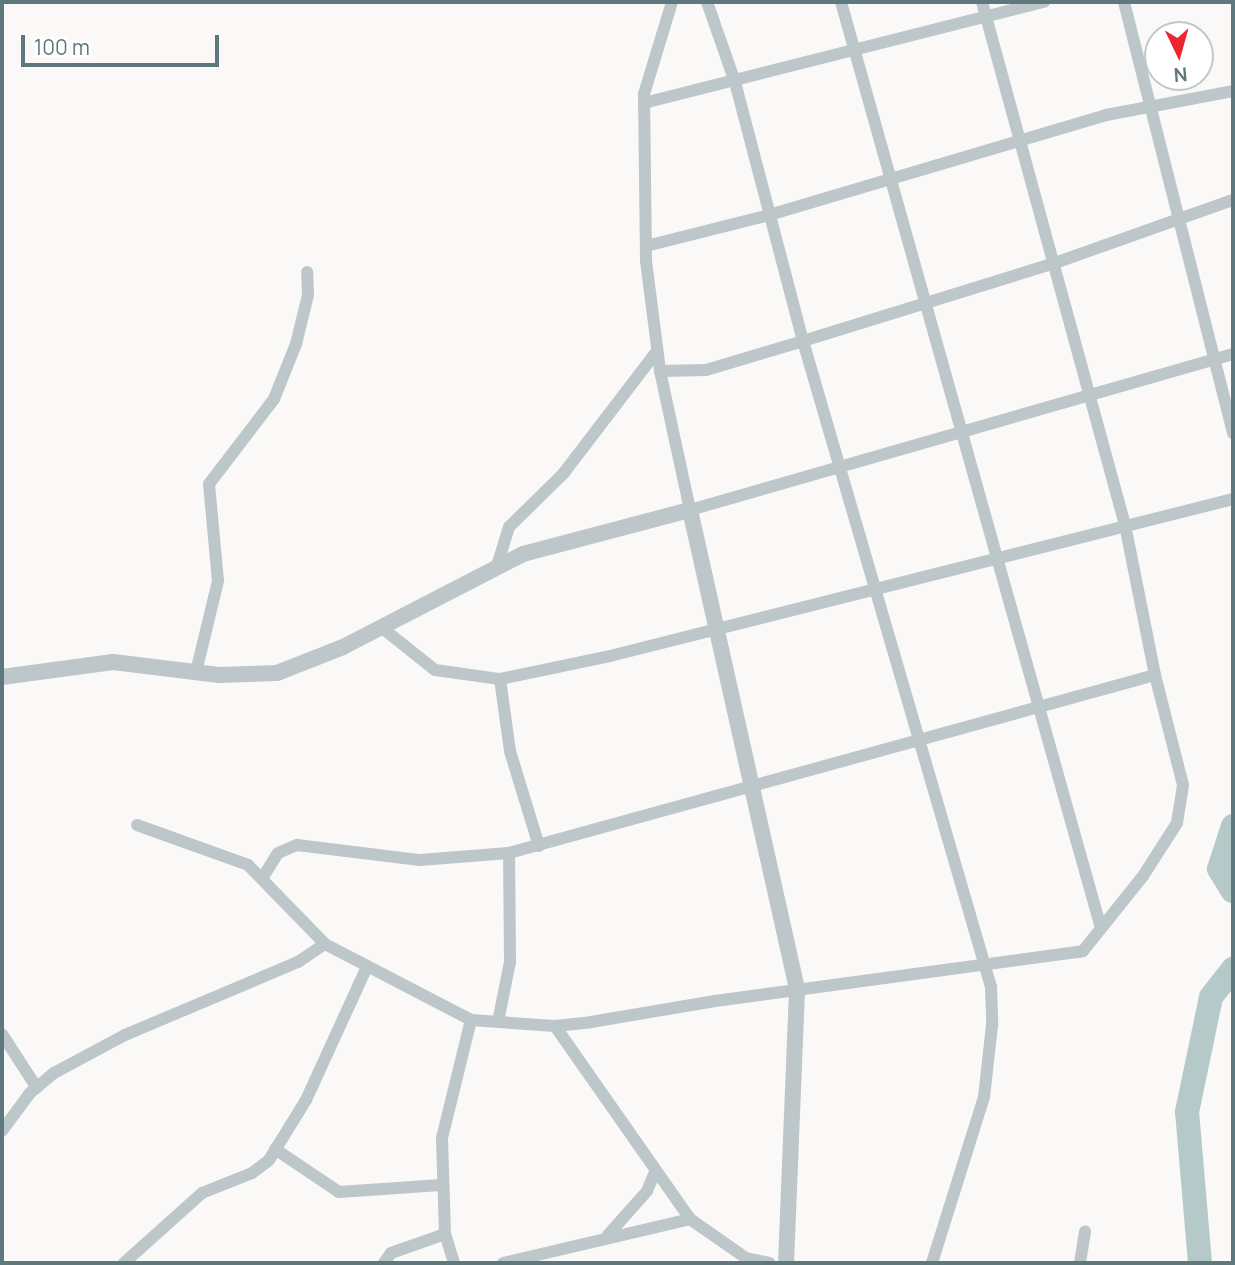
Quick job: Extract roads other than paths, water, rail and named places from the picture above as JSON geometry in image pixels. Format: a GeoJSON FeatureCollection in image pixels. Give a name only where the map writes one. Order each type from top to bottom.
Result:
{"type":"FeatureCollection","features":[{"type":"Feature","properties":{"kind":"street"},"geometry":{"type":"LineString","coordinates":[[672,2],[654,53],[644,103],[646,246],[660,371],[797,990],[786,1263]]}},
{"type":"Feature","properties":{"kind":"street"},"geometry":{"type":"LineString","coordinates":[[707,2],[735,82],[803,341],[878,587],[918,739],[985,964],[992,1025],[984,1097],[932,1263]]}},
{"type":"Feature","properties":{"kind":"street"},"geometry":{"type":"LineString","coordinates":[[841,2],[858,52],[1036,710],[1101,928]]}},
{"type":"Feature","properties":{"kind":"street"},"geometry":{"type":"LineString","coordinates":[[137,825],[229,857],[263,877],[325,944],[471,1020],[555,1026],[1083,951],[1143,876],[1177,822],[1184,785],[1155,675],[1125,525],[1017,139],[982,2]]}},
{"type":"Feature","properties":{"kind":"street"},"geometry":{"type":"LineString","coordinates":[[644,103],[858,52],[1044,2]]}},
{"type":"Feature","properties":{"kind":"street"},"geometry":{"type":"LineString","coordinates":[[1124,2],[1233,433]]}},
{"type":"Feature","properties":{"kind":"street"},"geometry":{"type":"LineString","coordinates":[[646,246],[769,215],[1017,139],[1150,103],[1170,105],[1233,91]]}},
{"type":"Feature","properties":{"kind":"street"},"geometry":{"type":"LineString","coordinates":[[660,371],[706,370],[1052,264],[1180,222],[1233,200]]}},
{"type":"Feature","properties":{"kind":"street"},"geometry":{"type":"LineString","coordinates":[[196,672],[218,581],[209,484],[274,399],[296,344],[308,295],[307,272]]}},
{"type":"Feature","properties":{"kind":"street"},"geometry":{"type":"LineString","coordinates":[[497,566],[509,527],[563,474],[657,351]]}},
{"type":"Feature","properties":{"kind":"street"},"geometry":{"type":"LineString","coordinates":[[2,677],[94,662],[196,672],[277,673],[302,667],[497,566],[538,548],[690,510],[839,464],[1233,354]]}},
{"type":"Feature","properties":{"kind":"street"},"geometry":{"type":"LineString","coordinates":[[381,627],[435,670],[500,679],[1233,499]]}},
{"type":"Feature","properties":{"kind":"street"},"geometry":{"type":"LineString","coordinates":[[263,877],[278,853],[297,845],[420,860],[509,853],[540,846],[752,783],[1036,710],[1155,675]]}},
{"type":"Feature","properties":{"kind":"street"},"geometry":{"type":"LineString","coordinates":[[500,679],[510,751],[540,846]]}},
{"type":"Feature","properties":{"kind":"street"},"geometry":{"type":"LineString","coordinates":[[498,1022],[510,962],[509,853]]}},
{"type":"Feature","properties":{"kind":"street"},"geometry":{"type":"LineString","coordinates":[[2,1131],[37,1087],[125,1035],[298,962],[325,944]]}},
{"type":"Feature","properties":{"kind":"street"},"geometry":{"type":"LineString","coordinates":[[124,1263],[182,1208],[227,1181],[252,1173],[275,1149],[306,1100],[368,967]]}},
{"type":"Feature","properties":{"kind":"street"},"geometry":{"type":"LineString","coordinates":[[454,1263],[445,1234],[441,1185],[442,1138],[471,1020]]}},
{"type":"Feature","properties":{"kind":"street"},"geometry":{"type":"LineString","coordinates":[[555,1026],[654,1172],[690,1219],[746,1258],[769,1263]]}},
{"type":"Feature","properties":{"kind":"street"},"geometry":{"type":"LineString","coordinates":[[2,1034],[37,1087]]}},
{"type":"Feature","properties":{"kind":"street"},"geometry":{"type":"LineString","coordinates":[[275,1149],[339,1192],[441,1185]]}},
{"type":"Feature","properties":{"kind":"street"},"geometry":{"type":"LineString","coordinates":[[608,1236],[641,1199],[654,1172]]}},
{"type":"Feature","properties":{"kind":"street"},"geometry":{"type":"LineString","coordinates":[[503,1263],[608,1236],[690,1219]]}},
{"type":"Feature","properties":{"kind":"street"},"geometry":{"type":"LineString","coordinates":[[1080,1263],[1085,1231]]}},
{"type":"Feature","properties":{"kind":"street"},"geometry":{"type":"LineString","coordinates":[[383,1263],[391,1253],[445,1234]]}},
{"type":"Feature","properties":{"kind":"waterway"},"geometry":{"type":"LineString","coordinates":[[1233,826],[1219,869],[1233,891]]}},
{"type":"Feature","properties":{"kind":"waterway"},"geometry":{"type":"LineString","coordinates":[[1200,1263],[1187,1112],[1211,997],[1233,969]]}}]}
